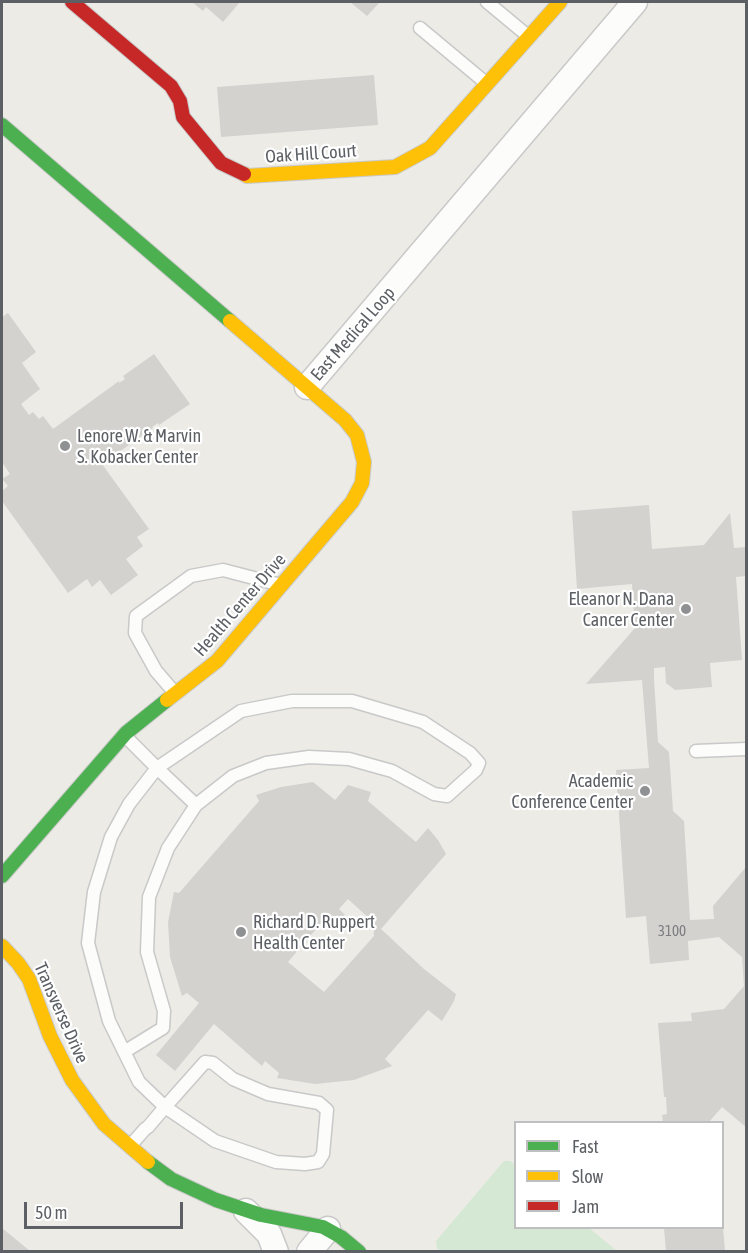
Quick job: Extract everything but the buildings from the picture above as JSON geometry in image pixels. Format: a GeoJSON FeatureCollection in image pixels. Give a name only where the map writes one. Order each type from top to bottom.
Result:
{"type":"FeatureCollection","features":[{"type":"Feature","properties":{"kind":"street","name":"Oak Hill Court"},"geometry":{"type":"LineString","coordinates":[[72,2],[171,86],[180,101],[183,117],[221,163],[247,177],[395,167],[430,148],[560,2]]}},
{"type":"Feature","properties":{"kind":"street","name":"East Medical Loop"},"geometry":{"type":"LineString","coordinates":[[2,125],[307,387],[635,2]]}},
{"type":"Feature","properties":{"kind":"street","name":"Health Center Drive"},"geometry":{"type":"LineString","coordinates":[[2,876],[124,735],[217,661],[348,508],[363,478],[363,456],[357,435],[345,420],[307,387]]}},
{"type":"Feature","properties":{"kind":"street","name":"Transverse Drive"},"geometry":{"type":"LineString","coordinates":[[2,946],[29,979],[50,1036],[72,1080],[104,1124],[129,1148],[171,1179],[200,1194],[246,1211],[310,1223],[328,1229],[341,1236],[358,1251]]}},
{"type":"Feature","properties":{"kind":"street"},"geometry":{"type":"LineString","coordinates":[[246,1211],[269,1234],[276,1251]]}},
{"type":"Feature","properties":{"kind":"street"},"geometry":{"type":"LineString","coordinates":[[309,1251],[328,1229]]}},
{"type":"Feature","properties":{"kind":"lane"},"geometry":{"type":"LineString","coordinates":[[487,2],[529,37]]}},
{"type":"Feature","properties":{"kind":"lane"},"geometry":{"type":"LineString","coordinates":[[420,28],[487,84]]}},
{"type":"Feature","properties":{"kind":"lane"},"geometry":{"type":"LineString","coordinates":[[175,694],[156,671],[135,633],[136,616],[191,576],[223,570],[281,586]]}},
{"type":"Feature","properties":{"kind":"lane"},"geometry":{"type":"LineString","coordinates":[[124,1052],[163,1028],[164,1011],[147,952],[149,897],[168,848],[196,804],[233,776],[266,763],[309,757],[349,759],[392,771],[434,794],[447,796],[476,770],[478,763],[470,753],[426,723],[352,701],[292,701],[241,711],[157,768],[129,804],[111,837],[94,892],[88,943],[109,1021],[124,1052],[139,1082],[165,1107],[215,1141],[276,1162],[305,1164],[318,1162],[324,1154],[327,1110],[319,1103],[268,1094],[234,1079],[213,1063],[205,1062],[165,1107],[129,1148]]}},
{"type":"Feature","properties":{"kind":"lane"},"geometry":{"type":"LineString","coordinates":[[124,735],[196,804]]}},
{"type":"Feature","properties":{"kind":"lane"},"geometry":{"type":"LineString","coordinates":[[696,751],[747,749]]}},
{"type":"Feature","properties":{"kind":"green space"},"geometry":{"type":"Polygon","coordinates":[[[504,1161],[510,1161],[514,1164],[514,1229],[590,1229],[617,1251],[441,1251],[437,1248],[436,1241],[504,1161]]]}},
{"type":"Feature","properties":{"kind":"traffic: fast"},"geometry":{"type":"LineString","coordinates":[[2,125],[230,321]]}},
{"type":"Feature","properties":{"kind":"traffic: fast"},"geometry":{"type":"LineString","coordinates":[[2,876],[126,733],[167,700]]}},
{"type":"Feature","properties":{"kind":"traffic: fast"},"geometry":{"type":"LineString","coordinates":[[148,1162],[171,1179],[216,1200],[261,1215],[323,1227],[341,1237],[359,1252]]}},
{"type":"Feature","properties":{"kind":"traffic: slow"},"geometry":{"type":"LineString","coordinates":[[244,174],[247,176],[395,167],[430,148],[560,2]]}},
{"type":"Feature","properties":{"kind":"traffic: slow"},"geometry":{"type":"LineString","coordinates":[[167,700],[217,661],[352,502],[362,483],[364,462],[357,435],[345,420],[230,321]]}},
{"type":"Feature","properties":{"kind":"traffic: slow"},"geometry":{"type":"LineString","coordinates":[[2,946],[29,979],[50,1036],[72,1080],[104,1124],[148,1162]]}},
{"type":"Feature","properties":{"kind":"traffic: jam"},"geometry":{"type":"LineString","coordinates":[[72,2],[171,86],[180,101],[183,117],[221,163],[244,174]]}},
{"type":"Feature","properties":{"kind":"place","name":"Lenore W. & Marvin S. Kobacker Center"},"geometry":{"type":"Point","coordinates":[65,446]}},
{"type":"Feature","properties":{"kind":"place","name":"Eleanor N. Dana Cancer Center"},"geometry":{"type":"Point","coordinates":[686,609]}},
{"type":"Feature","properties":{"kind":"place","name":"Academic Conference Center"},"geometry":{"type":"Point","coordinates":[645,791]}},
{"type":"Feature","properties":{"kind":"place","name":"Richard D. Ruppert Health Center"},"geometry":{"type":"Point","coordinates":[241,932]}}]}
